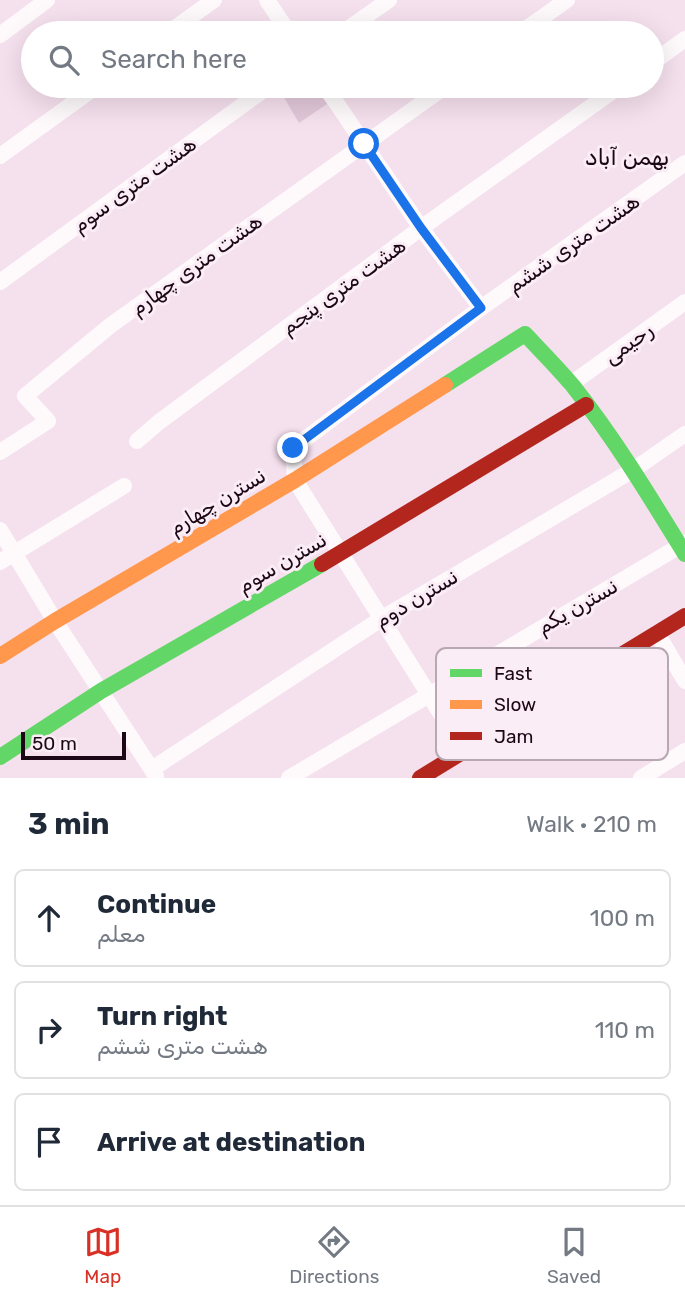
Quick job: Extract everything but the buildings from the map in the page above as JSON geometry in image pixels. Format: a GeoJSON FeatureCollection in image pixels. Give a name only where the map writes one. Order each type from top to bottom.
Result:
{"type":"FeatureCollection","features":[{"type":"Feature","properties":{"kind":"street"},"geometry":{"type":"LineString","coordinates":[[0,35],[47,0]]}},
{"type":"Feature","properties":{"kind":"street"},"geometry":{"type":"LineString","coordinates":[[185,21],[214,0]]}},
{"type":"Feature","properties":{"kind":"street"},"geometry":{"type":"LineString","coordinates":[[267,0],[281,21]]}},
{"type":"Feature","properties":{"kind":"street"},"geometry":{"type":"LineString","coordinates":[[359,21],[389,0]]}},
{"type":"Feature","properties":{"kind":"street"},"geometry":{"type":"LineString","coordinates":[[537,21],[567,0]]}},
{"type":"Feature","properties":{"kind":"street"},"geometry":{"type":"LineString","coordinates":[[664,54],[685,39]]}},
{"type":"Feature","properties":{"kind":"street"},"geometry":{"type":"LineString","coordinates":[[0,156],[80,98]]}},
{"type":"Feature","properties":{"kind":"street","name":"هشت متری سوم"},"geometry":{"type":"LineString","coordinates":[[0,282],[253,98]]}},
{"type":"Feature","properties":{"kind":"street"},"geometry":{"type":"LineString","coordinates":[[333,98],[421,228],[481,308]]}},
{"type":"Feature","properties":{"kind":"street","name":"هشت متری چهارم"},"geometry":{"type":"LineString","coordinates":[[0,452],[48,421],[25,396],[111,325],[429,98]]}},
{"type":"Feature","properties":{"kind":"street","name":"هشت متری پنجم"},"geometry":{"type":"LineString","coordinates":[[138,441],[159,422],[421,228],[603,98]]}},
{"type":"Feature","properties":{"kind":"street","name":"هشت متری ششم"},"geometry":{"type":"LineString","coordinates":[[295,480],[293,448],[481,308],[685,163]]}},
{"type":"Feature","properties":{"kind":"street","name":"رحیمی"},"geometry":{"type":"LineString","coordinates":[[571,384],[685,302]]}},
{"type":"Feature","properties":{"kind":"street","name":"نسترن چهارم"},"geometry":{"type":"LineString","coordinates":[[0,656],[295,480],[525,334],[571,384]]}},
{"type":"Feature","properties":{"kind":"street"},"geometry":{"type":"LineString","coordinates":[[571,384],[634,470],[683,548]]}},
{"type":"Feature","properties":{"kind":"street","name":"نسترن سوم"},"geometry":{"type":"LineString","coordinates":[[0,757],[101,691],[341,553],[586,405]]}},
{"type":"Feature","properties":{"kind":"street","name":"نسترن دوم"},"geometry":{"type":"LineString","coordinates":[[154,774],[381,619],[634,470],[685,434]]}},
{"type":"Feature","properties":{"kind":"street"},"geometry":{"type":"LineString","coordinates":[[295,480],[436,707]]}},
{"type":"Feature","properties":{"kind":"street"},"geometry":{"type":"LineString","coordinates":[[0,562],[124,486]]}},
{"type":"Feature","properties":{"kind":"street"},"geometry":{"type":"LineString","coordinates":[[0,530],[154,774]]}},
{"type":"Feature","properties":{"kind":"street","name":"نسترن یکم"},"geometry":{"type":"LineString","coordinates":[[508,648],[683,548]]}},
{"type":"Feature","properties":{"kind":"street"},"geometry":{"type":"LineString","coordinates":[[632,648],[685,616]]}},
{"type":"Feature","properties":{"kind":"street"},"geometry":{"type":"LineString","coordinates":[[657,633],[666,648]]}},
{"type":"Feature","properties":{"kind":"street"},"geometry":{"type":"LineString","coordinates":[[668,652],[685,681]]}},
{"type":"Feature","properties":{"kind":"street","name":"نسترن یکم"},"geometry":{"type":"LineString","coordinates":[[289,778],[436,689]]}},
{"type":"Feature","properties":{"kind":"street"},"geometry":{"type":"LineString","coordinates":[[641,778],[685,751]]}},
{"type":"Feature","properties":{"kind":"street"},"geometry":{"type":"LineString","coordinates":[[420,778],[449,760]]}},
{"type":"Feature","properties":{"kind":"traffic: fast"},"geometry":{"type":"LineString","coordinates":[[445,385],[525,334],[588,406],[632,468],[685,554]]}},
{"type":"Feature","properties":{"kind":"traffic: fast"},"geometry":{"type":"LineString","coordinates":[[0,757],[101,691],[322,564]]}},
{"type":"Feature","properties":{"kind":"traffic: slow"},"geometry":{"type":"LineString","coordinates":[[0,656],[295,480],[445,385]]}},
{"type":"Feature","properties":{"kind":"traffic: jam"},"geometry":{"type":"LineString","coordinates":[[322,564],[586,405]]}},
{"type":"Feature","properties":{"kind":"traffic: jam"},"geometry":{"type":"LineString","coordinates":[[633,648],[685,616]]}},
{"type":"Feature","properties":{"kind":"traffic: jam"},"geometry":{"type":"LineString","coordinates":[[420,778],[449,760]]}},
{"type":"Feature","properties":{"kind":"district","name":"بهمن آباد"},"geometry":{"type":"Point","coordinates":[627,157]}},
{"type":"Feature","properties":{"kind":"route"},"geometry":{"type":"LineString","coordinates":[[293,448],[481,308],[421,228],[364,144]]}}]}
